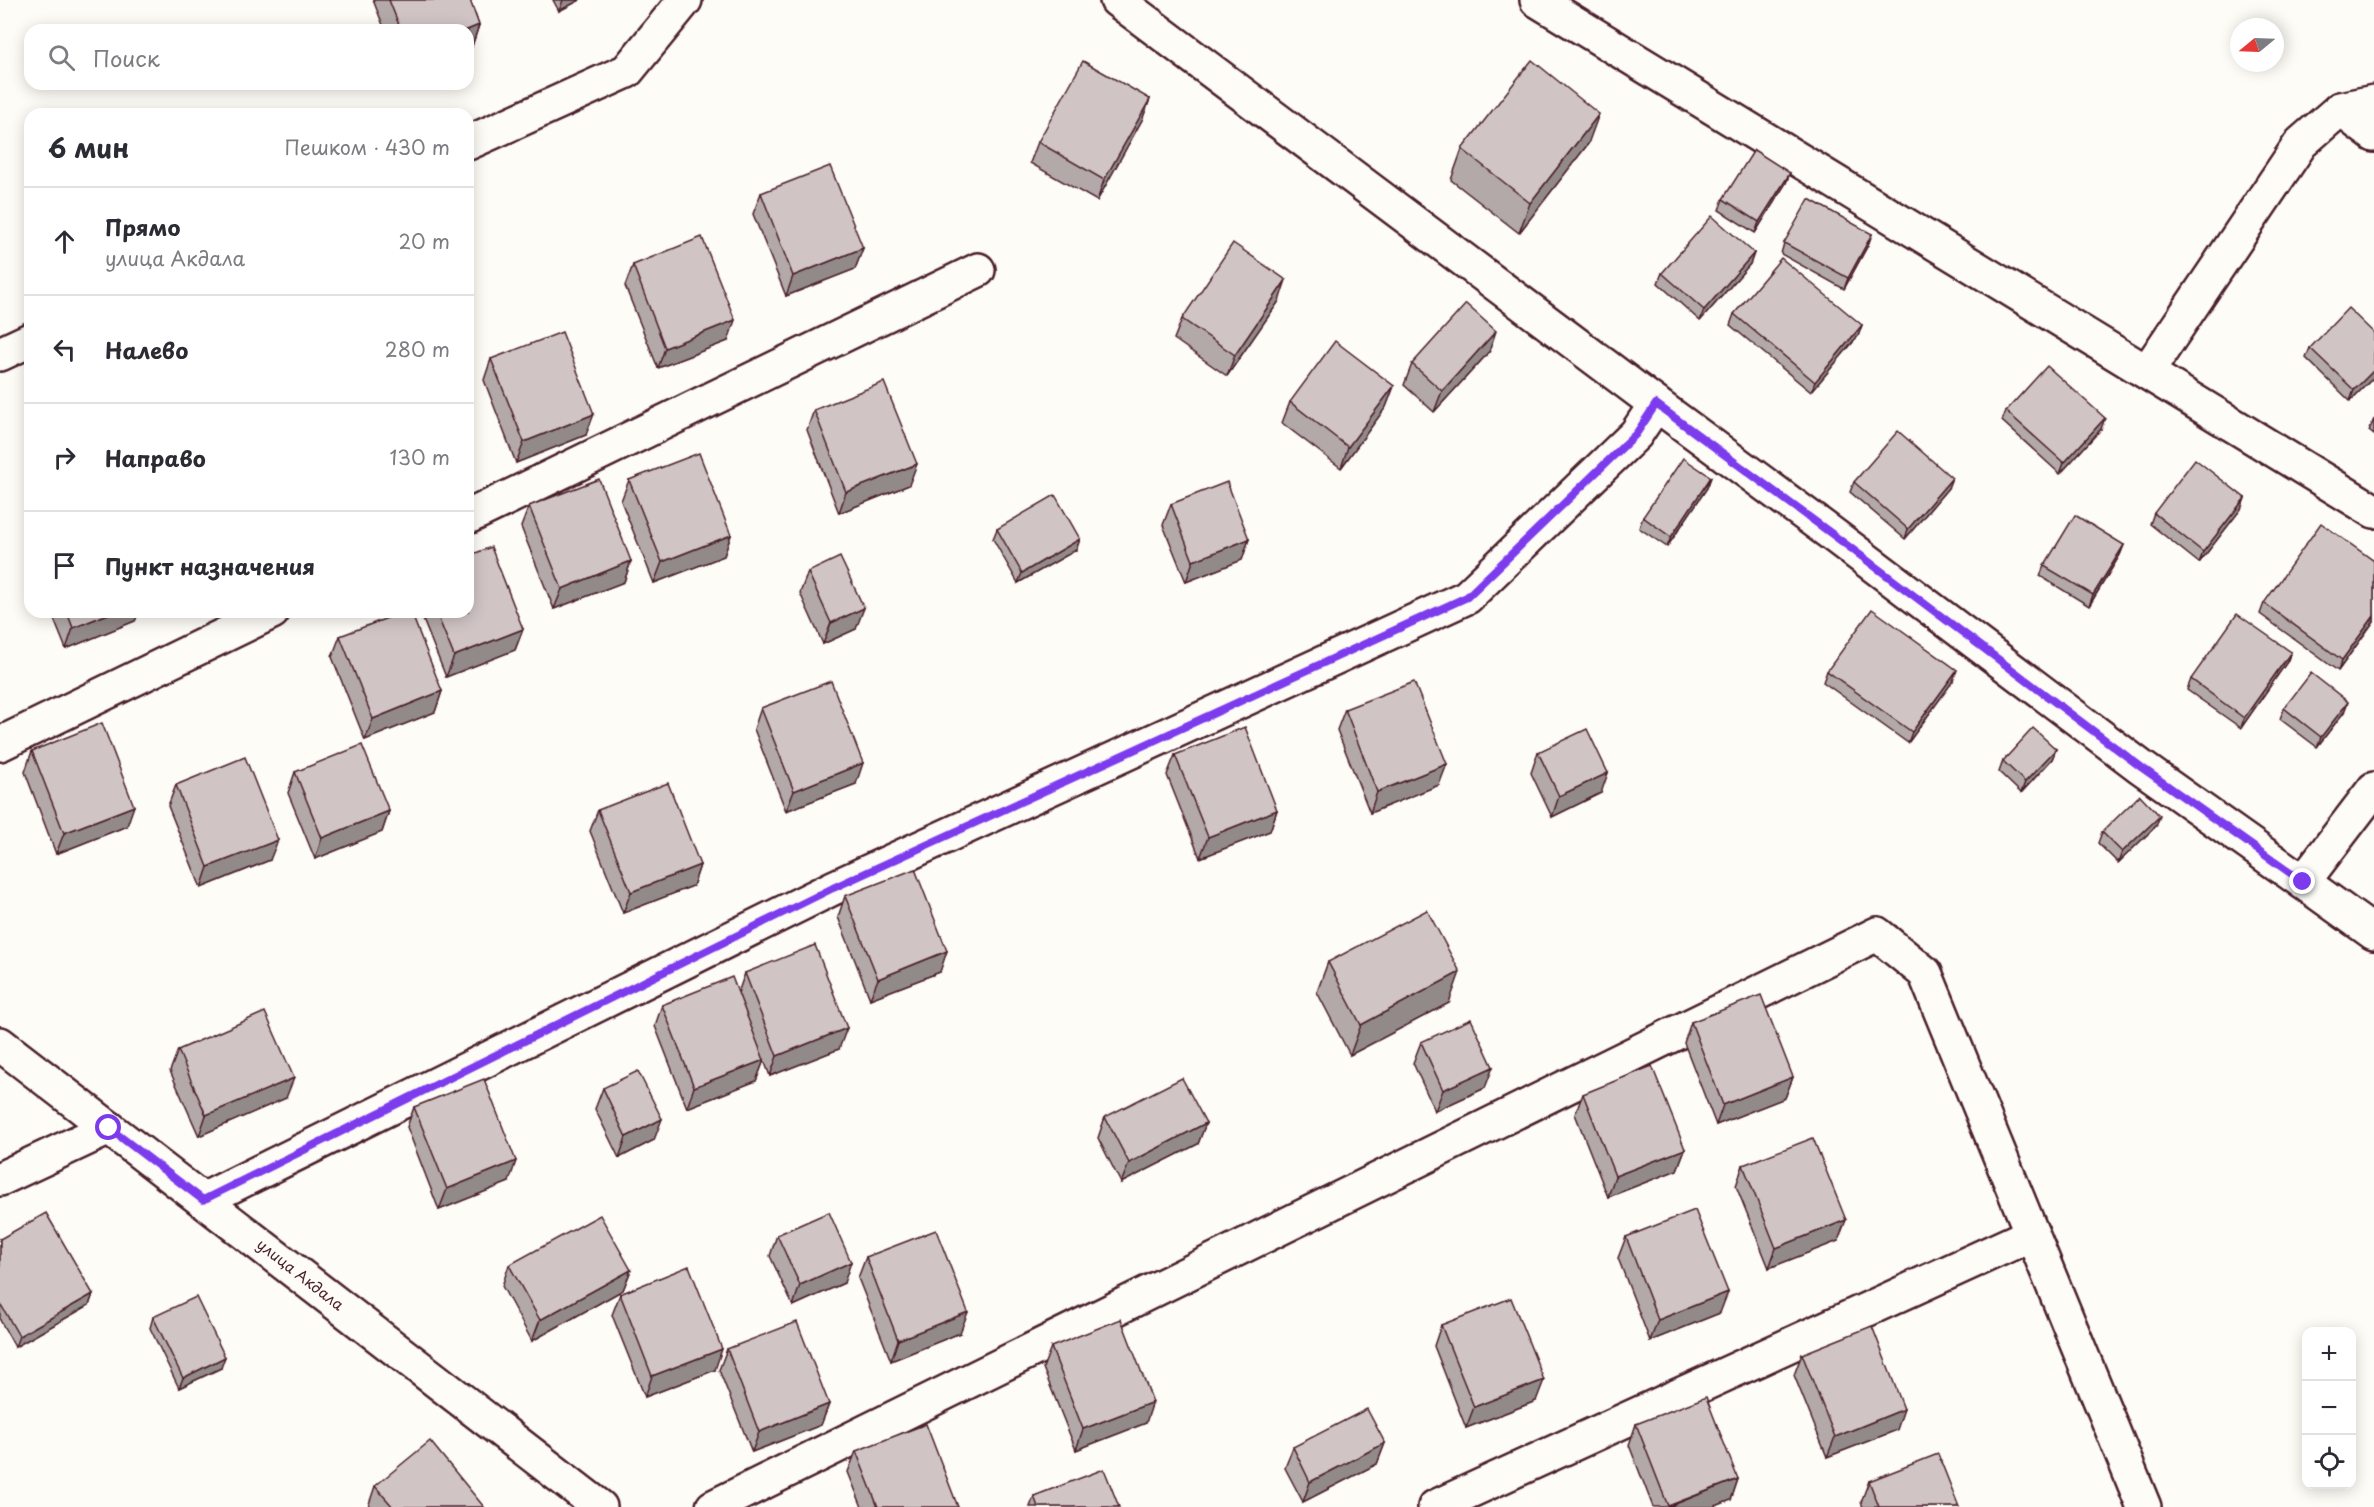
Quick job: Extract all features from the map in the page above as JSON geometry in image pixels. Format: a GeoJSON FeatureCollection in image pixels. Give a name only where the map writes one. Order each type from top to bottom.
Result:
{"type":"FeatureCollection","features":[{"type":"Feature","properties":{"kind":"street"},"geometry":{"type":"LineString","coordinates":[[474,140],[627,71],[685,0]]}},
{"type":"Feature","properties":{"kind":"street"},"geometry":{"type":"LineString","coordinates":[[1117,0],[2141,767],[2374,933]]}},
{"type":"Feature","properties":{"kind":"street"},"geometry":{"type":"LineString","coordinates":[[1537,0],[2374,511]]}},
{"type":"Feature","properties":{"kind":"street"},"geometry":{"type":"LineString","coordinates":[[2147,372],[2301,143],[2340,109],[2374,102]]}},
{"type":"Feature","properties":{"kind":"street"},"geometry":{"type":"LineString","coordinates":[[2340,109],[2374,135]]}},
{"type":"Feature","properties":{"kind":"street"},"geometry":{"type":"LineString","coordinates":[[474,514],[978,270]]}},
{"type":"Feature","properties":{"kind":"street"},"geometry":{"type":"LineString","coordinates":[[0,354],[24,343]]}},
{"type":"Feature","properties":{"kind":"street"},"geometry":{"type":"LineString","coordinates":[[203,1200],[833,888],[1467,597],[1636,434],[1656,404]]}},
{"type":"Feature","properties":{"kind":"street"},"geometry":{"type":"LineString","coordinates":[[0,744],[260,618]]}},
{"type":"Feature","properties":{"kind":"street"},"geometry":{"type":"LineString","coordinates":[[2303,882],[2374,789]]}},
{"type":"Feature","properties":{"kind":"street"},"geometry":{"type":"LineString","coordinates":[[713,1507],[1877,934],[1925,973],[2144,1507]]}},
{"type":"Feature","properties":{"kind":"street","name":"улица Акдала"},"geometry":{"type":"LineString","coordinates":[[0,1044],[600,1507]]}},
{"type":"Feature","properties":{"kind":"street"},"geometry":{"type":"LineString","coordinates":[[0,1179],[109,1128]]}},
{"type":"Feature","properties":{"kind":"street"},"geometry":{"type":"LineString","coordinates":[[1435,1507],[2032,1234]]}},
{"type":"Feature","properties":{"kind":"building"},"geometry":{"type":"Polygon","coordinates":[[[389,0],[470,0],[479,25],[474,27],[474,24],[399,24],[389,0]]]}},
{"type":"Feature","properties":{"kind":"building"},"geometry":{"type":"Polygon","coordinates":[[[1532,60],[1599,114],[1530,203],[1462,149],[1532,60]]]}},
{"type":"Feature","properties":{"kind":"building"},"geometry":{"type":"Polygon","coordinates":[[[1083,61],[1150,99],[1104,180],[1038,142],[1083,61]]]}},
{"type":"Feature","properties":{"kind":"building"},"geometry":{"type":"Polygon","coordinates":[[[1754,150],[1790,173],[1759,222],[1723,199],[1754,150]]]}},
{"type":"Feature","properties":{"kind":"building"},"geometry":{"type":"Polygon","coordinates":[[[830,166],[863,248],[793,276],[761,193],[830,166]]]}},
{"type":"Feature","properties":{"kind":"building"},"geometry":{"type":"Polygon","coordinates":[[[1809,199],[1872,234],[1848,278],[1784,243],[1809,199]]]}},
{"type":"Feature","properties":{"kind":"building"},"geometry":{"type":"Polygon","coordinates":[[[1712,216],[1754,253],[1704,310],[1662,273],[1712,216]]]}},
{"type":"Feature","properties":{"kind":"building"},"geometry":{"type":"Polygon","coordinates":[[[702,237],[735,320],[665,348],[633,265],[702,237]]]}},
{"type":"Feature","properties":{"kind":"building"},"geometry":{"type":"Polygon","coordinates":[[[1233,243],[1286,280],[1235,355],[1182,319],[1233,243]]]}},
{"type":"Feature","properties":{"kind":"building"},"geometry":{"type":"Polygon","coordinates":[[[1781,258],[1862,325],[1815,382],[1734,314],[1781,258]]]}},
{"type":"Feature","properties":{"kind":"building"},"geometry":{"type":"Polygon","coordinates":[[[1466,304],[1496,331],[1442,391],[1412,364],[1466,304]]]}},
{"type":"Feature","properties":{"kind":"building"},"geometry":{"type":"Polygon","coordinates":[[[2348,308],[2374,333],[2374,370],[2354,390],[2310,348],[2348,308]]]}},
{"type":"Feature","properties":{"kind":"building"},"geometry":{"type":"Polygon","coordinates":[[[562,332],[594,414],[524,442],[491,359],[562,332]]]}},
{"type":"Feature","properties":{"kind":"building"},"geometry":{"type":"Polygon","coordinates":[[[1335,341],[1394,386],[1348,447],[1290,402],[1335,341]]]}},
{"type":"Feature","properties":{"kind":"building"},"geometry":{"type":"Polygon","coordinates":[[[2047,366],[2105,418],[2064,463],[2006,411],[2047,366]]]}},
{"type":"Feature","properties":{"kind":"building"},"geometry":{"type":"Polygon","coordinates":[[[884,382],[917,464],[846,492],[814,410],[884,382]]]}},
{"type":"Feature","properties":{"kind":"building"},"geometry":{"type":"Polygon","coordinates":[[[1898,431],[1952,478],[1908,529],[1854,482],[1898,431]]]}},
{"type":"Feature","properties":{"kind":"building"},"geometry":{"type":"Polygon","coordinates":[[[699,453],[731,535],[662,562],[629,480],[699,453]]]}},
{"type":"Feature","properties":{"kind":"building"},"geometry":{"type":"Polygon","coordinates":[[[1683,458],[1711,477],[1671,537],[1643,517],[1683,458]]]}},
{"type":"Feature","properties":{"kind":"building"},"geometry":{"type":"Polygon","coordinates":[[[2195,459],[2245,498],[2203,552],[2154,513],[2195,459]]]}},
{"type":"Feature","properties":{"kind":"building"},"geometry":{"type":"Polygon","coordinates":[[[599,479],[631,561],[562,589],[529,506],[599,479]]]}},
{"type":"Feature","properties":{"kind":"building"},"geometry":{"type":"Polygon","coordinates":[[[1227,482],[1249,539],[1193,561],[1171,504],[1227,482]]]}},
{"type":"Feature","properties":{"kind":"building"},"geometry":{"type":"Polygon","coordinates":[[[1055,495],[1080,539],[1022,573],[997,529],[1055,495]]]}},
{"type":"Feature","properties":{"kind":"building"},"geometry":{"type":"Polygon","coordinates":[[[2075,515],[2124,545],[2093,595],[2044,566],[2075,515]]]}},
{"type":"Feature","properties":{"kind":"building"},"geometry":{"type":"Polygon","coordinates":[[[2321,523],[2374,561],[2374,616],[2342,660],[2264,603],[2321,523]]]}},
{"type":"Feature","properties":{"kind":"building"},"geometry":{"type":"Polygon","coordinates":[[[491,547],[523,629],[454,656],[438,618],[474,618],[474,554],[491,547]]]}},
{"type":"Feature","properties":{"kind":"building"},"geometry":{"type":"Polygon","coordinates":[[[840,557],[864,608],[831,623],[808,572],[840,557]]]}},
{"type":"Feature","properties":{"kind":"building"},"geometry":{"type":"Polygon","coordinates":[[[1872,609],[1957,670],[1912,732],[1827,671],[1872,609]]]}},
{"type":"Feature","properties":{"kind":"building"},"geometry":{"type":"Polygon","coordinates":[[[2237,614],[2291,652],[2244,718],[2191,679],[2237,614]]]}},
{"type":"Feature","properties":{"kind":"building"},"geometry":{"type":"Polygon","coordinates":[[[69,618],[98,618],[73,628],[69,618]]]}},
{"type":"Feature","properties":{"kind":"building"},"geometry":{"type":"Polygon","coordinates":[[[387,618],[413,618],[442,691],[373,719],[340,636],[387,618]]]}},
{"type":"Feature","properties":{"kind":"building"},"geometry":{"type":"Polygon","coordinates":[[[2311,673],[2348,702],[2321,737],[2284,708],[2311,673]]]}},
{"type":"Feature","properties":{"kind":"building"},"geometry":{"type":"Polygon","coordinates":[[[831,681],[863,763],[794,791],[761,708],[831,681]]]}},
{"type":"Feature","properties":{"kind":"building"},"geometry":{"type":"Polygon","coordinates":[[[1414,682],[1447,764],[1377,792],[1345,709],[1414,682]]]}},
{"type":"Feature","properties":{"kind":"building"},"geometry":{"type":"Polygon","coordinates":[[[102,723],[134,806],[64,833],[32,751],[102,723]]]}},
{"type":"Feature","properties":{"kind":"building"},"geometry":{"type":"Polygon","coordinates":[[[1245,727],[1277,810],[1208,837],[1175,755],[1245,727]]]}},
{"type":"Feature","properties":{"kind":"building"},"geometry":{"type":"Polygon","coordinates":[[[2033,728],[2056,749],[2025,782],[2003,761],[2033,728]]]}},
{"type":"Feature","properties":{"kind":"building"},"geometry":{"type":"Polygon","coordinates":[[[1587,729],[1608,773],[1559,796],[1538,752],[1587,729]]]}},
{"type":"Feature","properties":{"kind":"building"},"geometry":{"type":"Polygon","coordinates":[[[362,745],[389,811],[322,838],[295,772],[362,745]]]}},
{"type":"Feature","properties":{"kind":"building"},"geometry":{"type":"Polygon","coordinates":[[[245,757],[278,840],[208,867],[176,785],[245,757]]]}},
{"type":"Feature","properties":{"kind":"building"},"geometry":{"type":"Polygon","coordinates":[[[668,783],[700,865],[631,892],[598,810],[668,783]]]}},
{"type":"Feature","properties":{"kind":"building"},"geometry":{"type":"Polygon","coordinates":[[[2140,795],[2160,816],[2122,852],[2102,832],[2140,795]]]}},
{"type":"Feature","properties":{"kind":"building"},"geometry":{"type":"Polygon","coordinates":[[[915,869],[947,951],[878,979],[845,896],[915,869]]]}},
{"type":"Feature","properties":{"kind":"building"},"geometry":{"type":"Polygon","coordinates":[[[1427,910],[1460,972],[1361,1025],[1328,962],[1427,910]]]}},
{"type":"Feature","properties":{"kind":"building"},"geometry":{"type":"Polygon","coordinates":[[[815,945],[847,1028],[777,1056],[745,973],[815,945]]]}},
{"type":"Feature","properties":{"kind":"building"},"geometry":{"type":"Polygon","coordinates":[[[732,977],[764,1060],[694,1087],[662,1005],[732,977]]]}},
{"type":"Feature","properties":{"kind":"building"},"geometry":{"type":"Polygon","coordinates":[[[1761,995],[1793,1077],[1723,1105],[1691,1022],[1761,995]]]}},
{"type":"Feature","properties":{"kind":"building"},"geometry":{"type":"Polygon","coordinates":[[[265,1012],[294,1078],[206,1115],[178,1050],[265,1012]]]}},
{"type":"Feature","properties":{"kind":"building"},"geometry":{"type":"Polygon","coordinates":[[[1471,1019],[1493,1067],[1443,1090],[1421,1042],[1471,1019]]]}},
{"type":"Feature","properties":{"kind":"building"},"geometry":{"type":"Polygon","coordinates":[[[1652,1066],[1685,1149],[1615,1176],[1583,1094],[1652,1066]]]}},
{"type":"Feature","properties":{"kind":"building"},"geometry":{"type":"Polygon","coordinates":[[[638,1071],[662,1119],[626,1137],[603,1088],[638,1071]]]}},
{"type":"Feature","properties":{"kind":"building"},"geometry":{"type":"Polygon","coordinates":[[[1182,1078],[1206,1123],[1129,1163],[1105,1117],[1182,1078]]]}},
{"type":"Feature","properties":{"kind":"building"},"geometry":{"type":"Polygon","coordinates":[[[484,1079],[516,1161],[447,1189],[414,1107],[484,1079]]]}},
{"type":"Feature","properties":{"kind":"building"},"geometry":{"type":"Polygon","coordinates":[[[1813,1138],[1846,1220],[1776,1248],[1743,1165],[1813,1138]]]}},
{"type":"Feature","properties":{"kind":"building"},"geometry":{"type":"Polygon","coordinates":[[[1695,1210],[1728,1292],[1658,1320],[1626,1237],[1695,1210]]]}},
{"type":"Feature","properties":{"kind":"building"},"geometry":{"type":"Polygon","coordinates":[[[829,1212],[851,1262],[800,1285],[777,1235],[829,1212]]]}},
{"type":"Feature","properties":{"kind":"building"},"geometry":{"type":"Polygon","coordinates":[[[46,1213],[93,1294],[19,1336],[0,1303],[0,1239],[46,1213]]]}},
{"type":"Feature","properties":{"kind":"building"},"geometry":{"type":"Polygon","coordinates":[[[600,1215],[631,1270],[540,1320],[509,1265],[600,1215]]]}},
{"type":"Feature","properties":{"kind":"building"},"geometry":{"type":"Polygon","coordinates":[[[936,1230],[968,1312],[898,1340],[866,1257],[936,1230]]]}},
{"type":"Feature","properties":{"kind":"building"},"geometry":{"type":"Polygon","coordinates":[[[689,1266],[722,1349],[652,1376],[620,1294],[689,1266]]]}},
{"type":"Feature","properties":{"kind":"building"},"geometry":{"type":"Polygon","coordinates":[[[196,1297],[225,1357],[183,1378],[153,1317],[196,1297]]]}},
{"type":"Feature","properties":{"kind":"building"},"geometry":{"type":"Polygon","coordinates":[[[1511,1298],[1544,1380],[1474,1407],[1441,1325],[1511,1298]]]}},
{"type":"Feature","properties":{"kind":"building"},"geometry":{"type":"Polygon","coordinates":[[[1121,1319],[1153,1402],[1083,1429],[1051,1347],[1121,1319]]]}},
{"type":"Feature","properties":{"kind":"building"},"geometry":{"type":"Polygon","coordinates":[[[797,1322],[829,1404],[759,1432],[727,1349],[797,1322]]]}},
{"type":"Feature","properties":{"kind":"building"},"geometry":{"type":"Polygon","coordinates":[[[1872,1326],[1904,1409],[1835,1437],[1802,1354],[1872,1326]]]}},
{"type":"Feature","properties":{"kind":"building"},"geometry":{"type":"Polygon","coordinates":[[[1706,1397],[1738,1479],[1668,1506],[1636,1424],[1706,1397]]]}},
{"type":"Feature","properties":{"kind":"building"},"geometry":{"type":"Polygon","coordinates":[[[1367,1409],[1385,1443],[1310,1482],[1293,1447],[1367,1409]]]}},
{"type":"Feature","properties":{"kind":"building"},"geometry":{"type":"Polygon","coordinates":[[[926,1424],[958,1507],[878,1507],[856,1451],[926,1424]]]}},
{"type":"Feature","properties":{"kind":"building"},"geometry":{"type":"Polygon","coordinates":[[[430,1441],[484,1507],[393,1507],[375,1486],[430,1441]]]}},
{"type":"Feature","properties":{"kind":"building"},"geometry":{"type":"Polygon","coordinates":[[[1938,1454],[1959,1507],[1879,1507],[1869,1481],[1938,1454]]]}},
{"type":"Feature","properties":{"kind":"building"},"geometry":{"type":"Polygon","coordinates":[[[1104,1469],[1119,1507],[1038,1507],[1034,1496],[1104,1469]]]}},
{"type":"Feature","properties":{"kind":"route"},"geometry":{"type":"LineString","coordinates":[[109,1128],[203,1200],[833,888],[1467,597],[1636,434],[1656,404],[2141,767],[2303,882]]}}]}
